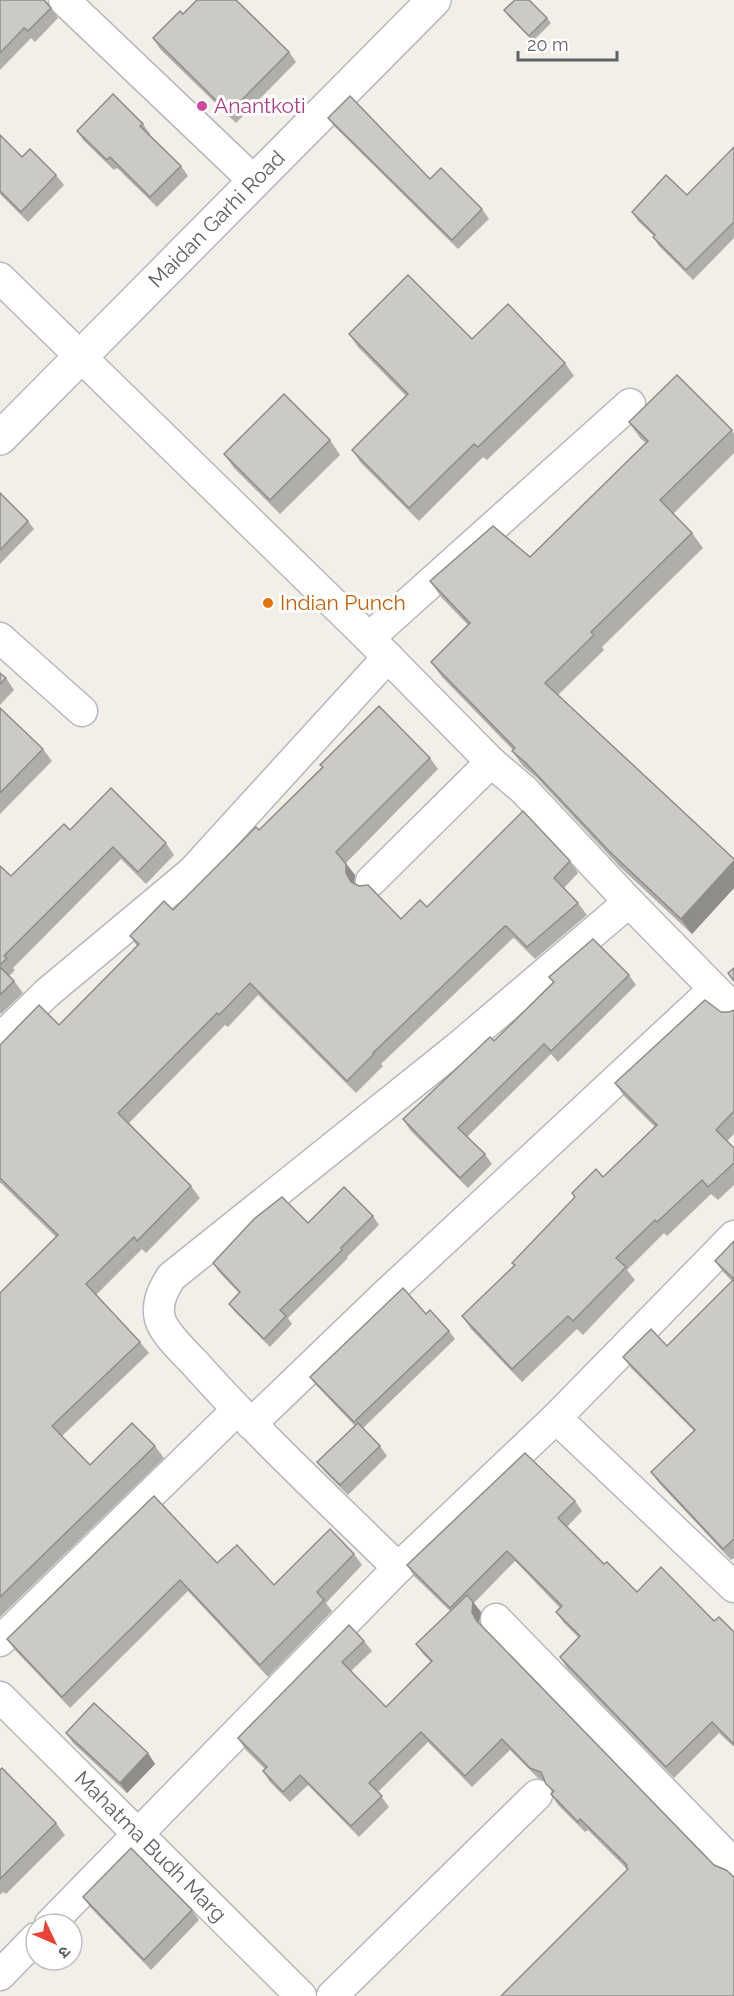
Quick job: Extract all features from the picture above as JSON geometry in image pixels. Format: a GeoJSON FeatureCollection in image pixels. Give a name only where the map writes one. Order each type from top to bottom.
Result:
{"type":"FeatureCollection","features":[{"type":"Feature","properties":{"kind":"street"},"geometry":{"type":"LineString","coordinates":[[64,0],[254,181]]}},
{"type":"Feature","properties":{"kind":"street","name":"Maidan Garhi Road"},"geometry":{"type":"LineString","coordinates":[[0,438],[434,0]]}},
{"type":"Feature","properties":{"kind":"street"},"geometry":{"type":"LineString","coordinates":[[0,278],[379,648],[491,762],[524,790],[724,999],[244,1417],[0,1641]]}},
{"type":"Feature","properties":{"kind":"street"},"geometry":{"type":"LineString","coordinates":[[0,1039],[47,993],[192,872],[379,648],[630,404]]}},
{"type":"Feature","properties":{"kind":"street"},"geometry":{"type":"LineString","coordinates":[[0,638],[82,711]]}},
{"type":"Feature","properties":{"kind":"street"},"geometry":{"type":"LineString","coordinates":[[371,881],[491,762]]}},
{"type":"Feature","properties":{"kind":"street"},"geometry":{"type":"LineString","coordinates":[[398,1568],[244,1417],[172,1338],[160,1320],[159,1302],[162,1291],[171,1276],[457,1048],[629,902]]}},
{"type":"Feature","properties":{"kind":"street"},"geometry":{"type":"LineString","coordinates":[[62,1912],[398,1568],[556,1418],[734,1236]]}},
{"type":"Feature","properties":{"kind":"street"},"geometry":{"type":"LineString","coordinates":[[556,1418],[734,1587]]}},
{"type":"Feature","properties":{"kind":"street"},"geometry":{"type":"LineString","coordinates":[[496,1619],[734,1864]]}},
{"type":"Feature","properties":{"kind":"street","name":"Mahatma Budh Marg"},"geometry":{"type":"LineString","coordinates":[[0,1697],[301,1996]]}},
{"type":"Feature","properties":{"kind":"street"},"geometry":{"type":"LineString","coordinates":[[332,1996],[537,1795]]}},
{"type":"Feature","properties":{"kind":"street"},"geometry":{"type":"LineString","coordinates":[[0,1975],[24,1950]]}},
{"type":"Feature","properties":{"kind":"building"},"geometry":{"type":"Polygon","coordinates":[[[0,0],[44,0],[51,8],[28,31],[24,28],[0,53],[0,0]]]}},
{"type":"Feature","properties":{"kind":"building"},"geometry":{"type":"Polygon","coordinates":[[[197,0],[236,0],[289,52],[229,113],[153,38],[180,11],[183,14],[197,0]]]}},
{"type":"Feature","properties":{"kind":"building"},"geometry":{"type":"Polygon","coordinates":[[[515,0],[529,0],[547,18],[529,36],[504,10],[515,0]]]}},
{"type":"Feature","properties":{"kind":"building"},"geometry":{"type":"Polygon","coordinates":[[[113,94],[143,124],[140,126],[181,166],[150,197],[110,157],[107,160],[77,131],[113,94]]]}},
{"type":"Feature","properties":{"kind":"building"},"geometry":{"type":"Polygon","coordinates":[[[350,96],[430,179],[441,168],[482,209],[452,240],[328,118],[350,96]]]}},
{"type":"Feature","properties":{"kind":"building"},"geometry":{"type":"Polygon","coordinates":[[[0,135],[22,157],[30,149],[56,175],[21,212],[0,191],[0,135]]]}},
{"type":"Feature","properties":{"kind":"building"},"geometry":{"type":"Polygon","coordinates":[[[734,147],[734,222],[686,270],[632,212],[666,175],[687,195],[734,147]]]}},
{"type":"Feature","properties":{"kind":"building"},"geometry":{"type":"Polygon","coordinates":[[[408,275],[472,339],[508,304],[565,363],[478,447],[474,444],[409,508],[352,450],[408,394],[349,334],[408,275]]]}},
{"type":"Feature","properties":{"kind":"building"},"geometry":{"type":"Polygon","coordinates":[[[677,375],[732,430],[660,500],[692,533],[591,632],[594,635],[545,683],[734,859],[681,919],[609,851],[512,751],[515,748],[431,662],[470,623],[430,581],[493,526],[530,557],[648,441],[629,422],[677,375]]]}},
{"type":"Feature","properties":{"kind":"building"},"geometry":{"type":"Polygon","coordinates":[[[284,394],[330,440],[270,500],[224,454],[284,394]]]}},
{"type":"Feature","properties":{"kind":"building"},"geometry":{"type":"Polygon","coordinates":[[[0,493],[28,521],[0,550],[0,493]]]}},
{"type":"Feature","properties":{"kind":"building"},"geometry":{"type":"Polygon","coordinates":[[[0,673],[6,678],[0,684],[0,673]]]}},
{"type":"Feature","properties":{"kind":"building"},"geometry":{"type":"Polygon","coordinates":[[[379,706],[430,758],[336,852],[346,864],[346,873],[351,882],[359,886],[368,885],[401,919],[420,900],[427,907],[523,811],[570,861],[554,878],[578,903],[527,947],[506,926],[504,927],[347,1081],[250,983],[118,1113],[191,1186],[137,1241],[134,1237],[86,1284],[140,1342],[52,1426],[90,1465],[132,1423],[155,1446],[0,1597],[0,1293],[58,1235],[0,1178],[0,1045],[39,1005],[59,1025],[139,944],[130,936],[164,901],[173,910],[256,827],[259,830],[323,767],[320,765],[379,706]]]}},
{"type":"Feature","properties":{"kind":"building"},"geometry":{"type":"Polygon","coordinates":[[[0,708],[43,749],[0,793],[0,708]]]}},
{"type":"Feature","properties":{"kind":"building"},"geometry":{"type":"Polygon","coordinates":[[[111,788],[166,843],[138,872],[113,847],[4,956],[7,958],[0,965],[0,866],[11,876],[64,824],[70,830],[111,788]]]}},
{"type":"Feature","properties":{"kind":"building"},"geometry":{"type":"Polygon","coordinates":[[[593,939],[629,975],[551,1051],[544,1044],[458,1128],[485,1154],[460,1178],[403,1119],[490,1037],[494,1041],[554,982],[549,977],[593,939]]]}},
{"type":"Feature","properties":{"kind":"building"},"geometry":{"type":"Polygon","coordinates":[[[0,967],[14,981],[0,995],[0,967]]]}},
{"type":"Feature","properties":{"kind":"building"},"geometry":{"type":"Polygon","coordinates":[[[734,968],[734,981],[728,973],[734,968]]]}},
{"type":"Feature","properties":{"kind":"building"},"geometry":{"type":"Polygon","coordinates":[[[705,1000],[721,1012],[734,1010],[734,1111],[716,1130],[734,1148],[734,1163],[708,1187],[702,1180],[657,1222],[655,1220],[616,1258],[626,1267],[573,1321],[568,1316],[512,1369],[462,1316],[515,1265],[512,1263],[575,1197],[572,1193],[596,1169],[603,1177],[657,1125],[615,1083],[705,1000]]]}},
{"type":"Feature","properties":{"kind":"building"},"geometry":{"type":"Polygon","coordinates":[[[344,1187],[373,1216],[341,1248],[342,1250],[280,1310],[286,1316],[264,1339],[229,1304],[240,1292],[213,1263],[254,1219],[282,1197],[308,1223],[344,1187]]]}},
{"type":"Feature","properties":{"kind":"building"},"geometry":{"type":"Polygon","coordinates":[[[734,1241],[734,1279],[715,1261],[734,1241]]]}},
{"type":"Feature","properties":{"kind":"building"},"geometry":{"type":"Polygon","coordinates":[[[734,1279],[734,1539],[723,1549],[651,1472],[695,1430],[623,1357],[651,1329],[667,1346],[734,1279]]]}},
{"type":"Feature","properties":{"kind":"building"},"geometry":{"type":"Polygon","coordinates":[[[403,1288],[426,1314],[430,1310],[449,1331],[354,1422],[310,1377],[403,1288]]]}},
{"type":"Feature","properties":{"kind":"building"},"geometry":{"type":"Polygon","coordinates":[[[358,1423],[380,1446],[340,1485],[317,1462],[358,1423]]]}},
{"type":"Feature","properties":{"kind":"building"},"geometry":{"type":"Polygon","coordinates":[[[525,1453],[575,1501],[558,1518],[604,1564],[607,1562],[637,1592],[661,1567],[714,1621],[719,1617],[734,1632],[734,1744],[712,1722],[666,1767],[560,1657],[580,1636],[556,1612],[562,1606],[507,1551],[450,1608],[407,1565],[525,1453]]]}},
{"type":"Feature","properties":{"kind":"building"},"geometry":{"type":"Polygon","coordinates":[[[154,1496],[217,1563],[237,1545],[274,1585],[330,1529],[354,1554],[317,1592],[324,1600],[260,1665],[180,1580],[62,1697],[7,1639],[154,1496]]]}},
{"type":"Feature","properties":{"kind":"building"},"geometry":{"type":"Polygon","coordinates":[[[467,1595],[473,1602],[472,1612],[476,1620],[714,1865],[726,1870],[734,1877],[734,1996],[501,1996],[628,1869],[627,1865],[580,1819],[578,1822],[551,1794],[554,1791],[546,1784],[541,1772],[530,1768],[502,1739],[465,1776],[421,1732],[369,1783],[382,1796],[351,1826],[300,1775],[283,1792],[263,1771],[267,1767],[238,1738],[349,1625],[364,1641],[342,1662],[386,1707],[432,1661],[416,1644],[467,1595]]]}},
{"type":"Feature","properties":{"kind":"building"},"geometry":{"type":"Polygon","coordinates":[[[94,1703],[148,1753],[120,1783],[66,1733],[94,1703]]]}},
{"type":"Feature","properties":{"kind":"building"},"geometry":{"type":"Polygon","coordinates":[[[2,1768],[56,1823],[0,1879],[0,1770],[2,1768]]]}},
{"type":"Feature","properties":{"kind":"building"},"geometry":{"type":"Polygon","coordinates":[[[131,1848],[192,1910],[144,1960],[83,1897],[131,1848]]]}},
{"type":"Feature","properties":{"kind":"place","name":"Anantkoti"},"geometry":{"type":"Point","coordinates":[202,106]}},
{"type":"Feature","properties":{"kind":"place","name":"Indian Punch"},"geometry":{"type":"Point","coordinates":[268,603]}}]}
